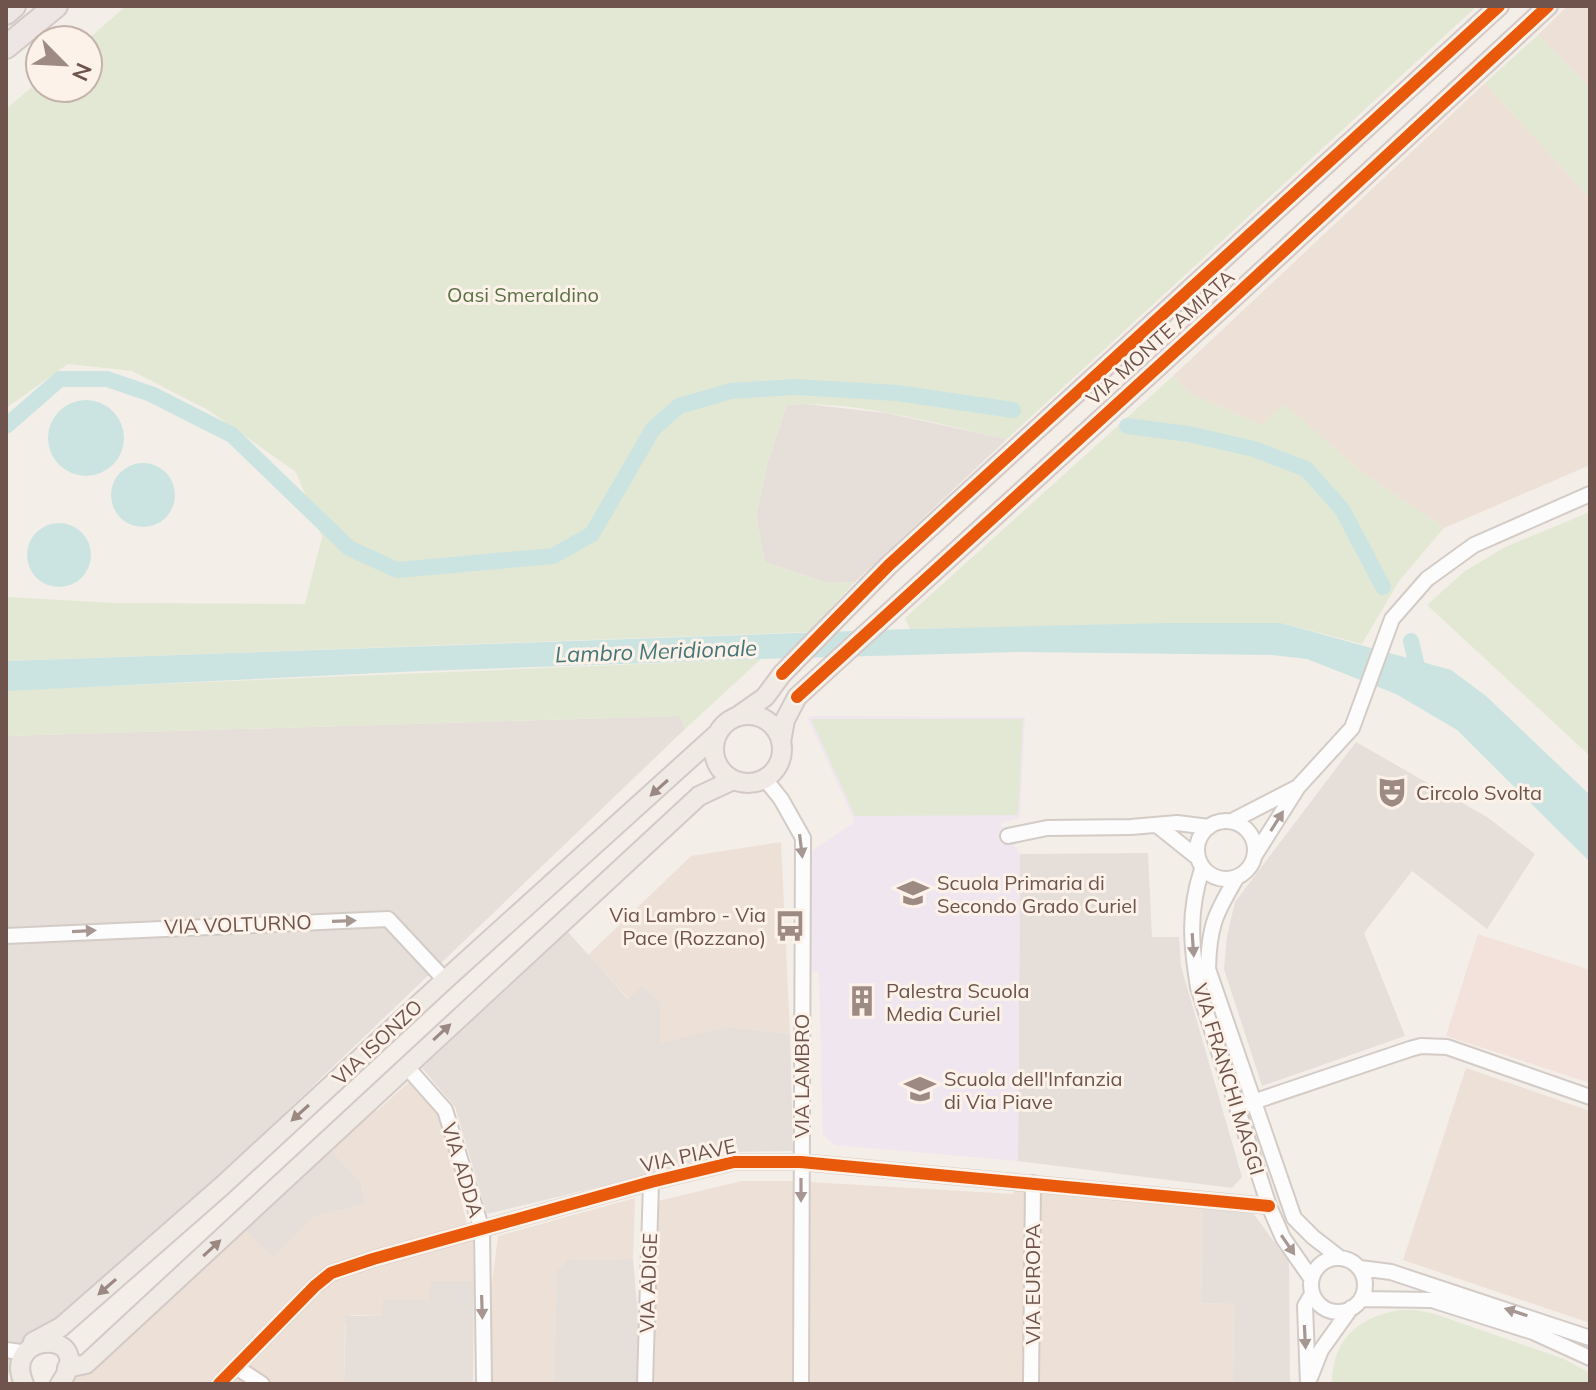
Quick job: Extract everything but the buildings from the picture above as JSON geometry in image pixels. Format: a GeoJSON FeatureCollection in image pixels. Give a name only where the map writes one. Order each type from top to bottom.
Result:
{"type":"FeatureCollection","features":[{"type":"Feature","properties":{"kind":"highway"},"geometry":{"type":"LineString","coordinates":[[6,13],[14,6]]}},
{"type":"Feature","properties":{"kind":"highway"},"geometry":{"type":"LineString","coordinates":[[6,47],[56,6]]}},
{"type":"Feature","properties":{"kind":"main road","name":"VIA MONTE AMIATA"},"geometry":{"type":"LineString","coordinates":[[738,716],[765,697],[782,674],[889,565],[1499,6]]}},
{"type":"Feature","properties":{"kind":"main road","name":"VIA MONTE AMIATA"},"geometry":{"type":"LineString","coordinates":[[781,742],[785,720],[797,697],[1548,6]]}},
{"type":"Feature","properties":{"kind":"main road"},"geometry":{"type":"LineString","coordinates":[[738,716],[760,717],[777,731],[781,742],[779,763],[765,779],[745,783],[733,780],[718,766],[714,756],[716,735],[729,720],[738,716]]}},
{"type":"Feature","properties":{"kind":"main road","name":"VIA ISONZO"},"geometry":{"type":"LineString","coordinates":[[6,1378],[20,1350],[61,1327],[210,1196],[716,735]]}},
{"type":"Feature","properties":{"kind":"main road","name":"VIA ISONZO"},"geometry":{"type":"LineString","coordinates":[[63,1380],[86,1364],[699,796],[733,780]]}},
{"type":"Feature","properties":{"kind":"main road"},"geometry":{"type":"LineString","coordinates":[[24,1384],[17,1371],[20,1350],[50,1342],[58,1346],[67,1360],[63,1380]]}},
{"type":"Feature","properties":{"kind":"street"},"geometry":{"type":"LineString","coordinates":[[1158,826],[1214,877],[1237,877],[1249,869],[1298,787],[1352,728],[1392,619],[1427,579],[1474,545],[1590,494]]}},
{"type":"Feature","properties":{"kind":"street","name":"VIA LAMBRO"},"geometry":{"type":"LineString","coordinates":[[765,779],[781,799],[803,838],[801,1384]]}},
{"type":"Feature","properties":{"kind":"street"},"geometry":{"type":"LineString","coordinates":[[1232,821],[1298,787]]}},
{"type":"Feature","properties":{"kind":"street"},"geometry":{"type":"LineString","coordinates":[[1200,863],[1198,842],[1209,827],[1220,821],[1243,825],[1256,847],[1255,855]]}},
{"type":"Feature","properties":{"kind":"street"},"geometry":{"type":"LineString","coordinates":[[1008,836],[1047,828],[1177,823],[1209,827]]}},
{"type":"Feature","properties":{"kind":"street","name":"VIA FRANCHI MAGGI"},"geometry":{"type":"LineString","coordinates":[[1200,863],[1193,897],[1192,952],[1198,987],[1269,1206],[1283,1238],[1311,1278]]}},
{"type":"Feature","properties":{"kind":"street","name":"VIA FRANCHI MAGGI"},"geometry":{"type":"LineString","coordinates":[[1237,877],[1220,905],[1209,933],[1208,969],[1294,1218],[1340,1258]]}},
{"type":"Feature","properties":{"kind":"street","name":"VIA VOLTURNO"},"geometry":{"type":"LineString","coordinates":[[6,936],[388,919],[445,980]]}},
{"type":"Feature","properties":{"kind":"street"},"geometry":{"type":"LineString","coordinates":[[1237,1107],[1410,1049],[1434,1045],[1590,1097]]}},
{"type":"Feature","properties":{"kind":"street","name":"VIA ADDA"},"geometry":{"type":"LineString","coordinates":[[406,1066],[445,1110],[482,1230],[484,1384]]}},
{"type":"Feature","properties":{"kind":"street","name":"VIA PIAVE"},"geometry":{"type":"LineString","coordinates":[[219,1384],[331,1273],[651,1182],[734,1162],[801,1162],[1269,1206]]}},
{"type":"Feature","properties":{"kind":"street","name":"VIA ADIGE"},"geometry":{"type":"LineString","coordinates":[[645,1384],[651,1182]]}},
{"type":"Feature","properties":{"kind":"street","name":"VIA EUROPA"},"geometry":{"type":"LineString","coordinates":[[1031,1384],[1033,1183]]}},
{"type":"Feature","properties":{"kind":"street"},"geometry":{"type":"LineString","coordinates":[[1590,1338],[1581,1332],[1391,1272],[1360,1268],[1340,1258],[1330,1259],[1318,1266],[1311,1278],[1312,1294],[1318,1304],[1328,1310],[1338,1312],[1356,1304],[1432,1300],[1533,1332],[1590,1358]]}},
{"type":"Feature","properties":{"kind":"street"},"geometry":{"type":"LineString","coordinates":[[1308,1383],[1321,1350],[1356,1304],[1365,1283],[1360,1268]]}},
{"type":"Feature","properties":{"kind":"street"},"geometry":{"type":"LineString","coordinates":[[1308,1383],[1305,1306],[1312,1294]]}},
{"type":"Feature","properties":{"kind":"street"},"geometry":{"type":"LineString","coordinates":[[236,1367],[262,1384]]}},
{"type":"Feature","properties":{"kind":"shaded area"},"geometry":{"type":"Polygon","coordinates":[[[1567,6],[1590,6],[1590,88],[1538,35],[1567,6]]]}},
{"type":"Feature","properties":{"kind":"shaded area"},"geometry":{"type":"Polygon","coordinates":[[[1485,83],[1590,198],[1590,465],[1444,528],[1364,474],[1284,405],[1262,425],[1189,393],[1173,376],[1485,83]]]}},
{"type":"Feature","properties":{"kind":"shaded area"},"geometry":{"type":"Polygon","coordinates":[[[805,404],[886,413],[1007,439],[855,582],[828,583],[765,562],[756,516],[768,462],[787,405],[805,404]]]}},
{"type":"Feature","properties":{"kind":"shaded area"},"geometry":{"type":"Polygon","coordinates":[[[680,716],[685,729],[70,1319],[21,1352],[6,1378],[6,736],[680,716]]]}},
{"type":"Feature","properties":{"kind":"shaded area","name":"Scuola Primaria di Secondo Grado Curiel"},"geometry":{"type":"Polygon","coordinates":[[[809,716],[1025,717],[1020,818],[1000,823],[1020,854],[1018,1161],[835,1145],[823,1135],[819,972],[806,971],[807,854],[855,822],[809,716]]]}},
{"type":"Feature","properties":{"kind":"shaded area"},"geometry":{"type":"Polygon","coordinates":[[[1356,742],[1487,817],[1535,854],[1487,929],[1412,871],[1364,933],[1405,1036],[1262,1086],[1224,969],[1235,902],[1356,742]]]}},
{"type":"Feature","properties":{"kind":"shaded area"},"geometry":{"type":"Polygon","coordinates":[[[781,842],[790,1034],[727,1027],[660,1045],[642,986],[629,999],[588,955],[691,856],[781,842]]]}},
{"type":"Feature","properties":{"kind":"shaded area"},"geometry":{"type":"Polygon","coordinates":[[[1148,853],[1152,937],[1179,937],[1181,966],[1242,1177],[1232,1188],[1018,1161],[1020,854],[1148,853]]]}},
{"type":"Feature","properties":{"kind":"shaded area"},"geometry":{"type":"Polygon","coordinates":[[[568,932],[628,999],[642,986],[660,1003],[660,1044],[727,1027],[790,1034],[793,1151],[727,1152],[487,1214],[455,1107],[422,1068],[568,932]]]}},
{"type":"Feature","properties":{"kind":"shaded area"},"geometry":{"type":"Polygon","coordinates":[[[1478,934],[1590,970],[1590,1083],[1446,1036],[1478,934]]]}},
{"type":"Feature","properties":{"kind":"shaded area"},"geometry":{"type":"Polygon","coordinates":[[[1466,1068],[1590,1111],[1590,1323],[1403,1260],[1466,1068]]]}},
{"type":"Feature","properties":{"kind":"shaded area"},"geometry":{"type":"Polygon","coordinates":[[[409,1082],[442,1118],[473,1241],[474,1281],[431,1281],[430,1300],[383,1300],[383,1316],[351,1315],[345,1326],[344,1384],[61,1384],[238,1223],[275,1253],[313,1217],[365,1204],[361,1182],[323,1143],[369,1103],[377,1111],[409,1082]]]}},
{"type":"Feature","properties":{"kind":"shaded area"},"geometry":{"type":"Polygon","coordinates":[[[323,1143],[361,1182],[365,1204],[313,1217],[273,1256],[238,1223],[323,1143]]]}},
{"type":"Feature","properties":{"kind":"shaded area"},"geometry":{"type":"Polygon","coordinates":[[[742,1181],[1013,1194],[1017,1181],[1203,1204],[1201,1303],[1234,1304],[1233,1384],[646,1384],[658,1201],[742,1181]]]}},
{"type":"Feature","properties":{"kind":"shaded area"},"geometry":{"type":"Polygon","coordinates":[[[635,1198],[633,1259],[567,1260],[557,1271],[554,1384],[486,1384],[492,1340],[492,1283],[498,1236],[635,1198]]]}},
{"type":"Feature","properties":{"kind":"shaded area"},"geometry":{"type":"Polygon","coordinates":[[[1203,1204],[1253,1213],[1289,1262],[1290,1384],[1233,1384],[1234,1304],[1201,1303],[1203,1204]]]}},
{"type":"Feature","properties":{"kind":"shaded area"},"geometry":{"type":"Polygon","coordinates":[[[633,1259],[644,1384],[554,1384],[557,1271],[567,1260],[633,1259]]]}},
{"type":"Feature","properties":{"kind":"shaded area"},"geometry":{"type":"Polygon","coordinates":[[[431,1281],[474,1281],[473,1384],[344,1382],[346,1316],[382,1316],[383,1300],[429,1300],[431,1281]]]}},
{"type":"Feature","properties":{"kind":"green space","name":"Oasi Smeraldino"},"geometry":{"type":"Polygon","coordinates":[[[126,6],[1477,6],[1007,439],[869,410],[814,404],[787,405],[768,462],[756,516],[765,562],[828,583],[855,582],[809,632],[6,661],[6,597],[117,603],[305,604],[322,537],[296,472],[208,410],[132,371],[68,364],[6,408],[6,109],[24,94],[24,104],[104,104],[104,25],[126,6]]]}},
{"type":"Feature","properties":{"kind":"green space"},"geometry":{"type":"Polygon","coordinates":[[[1538,35],[1590,88],[1590,198],[1485,83],[1538,35]]]}},
{"type":"Feature","properties":{"kind":"green space"},"geometry":{"type":"Polygon","coordinates":[[[1173,376],[1189,393],[1262,425],[1284,404],[1364,474],[1444,528],[1399,581],[1362,644],[1281,623],[910,629],[905,618],[1173,376]]]}},
{"type":"Feature","properties":{"kind":"green space"},"geometry":{"type":"Polygon","coordinates":[[[1590,512],[1590,756],[1427,605],[1465,571],[1505,547],[1590,512]]]}},
{"type":"Feature","properties":{"kind":"green space"},"geometry":{"type":"Polygon","coordinates":[[[761,659],[685,729],[679,716],[6,736],[6,691],[12,690],[761,659]]]}},
{"type":"Feature","properties":{"kind":"green space"},"geometry":{"type":"Polygon","coordinates":[[[811,719],[1023,719],[1018,815],[855,816],[811,719]]]}},
{"type":"Feature","properties":{"kind":"green space"},"geometry":{"type":"Polygon","coordinates":[[[1399,1310],[1435,1314],[1564,1359],[1590,1373],[1590,1384],[1332,1384],[1337,1355],[1350,1334],[1371,1319],[1399,1310]]]}},
{"type":"Feature","properties":{"kind":"water"},"geometry":{"type":"Polygon","coordinates":[[[86,400],[100,403],[113,411],[121,424],[124,438],[121,452],[113,465],[100,473],[86,476],[72,473],[59,465],[51,452],[48,438],[51,424],[59,411],[72,403],[86,400]]]}},
{"type":"Feature","properties":{"kind":"water"},"geometry":{"type":"Polygon","coordinates":[[[143,463],[155,465],[166,472],[173,483],[173,507],[166,518],[155,525],[143,527],[131,525],[120,518],[113,507],[111,495],[113,483],[120,472],[131,465],[143,463]]]}},
{"type":"Feature","properties":{"kind":"water"},"geometry":{"type":"Polygon","coordinates":[[[59,523],[71,525],[82,532],[89,543],[89,567],[82,578],[71,585],[59,587],[47,585],[36,578],[29,567],[27,555],[29,543],[36,532],[47,525],[59,523]]]}},
{"type":"Feature","properties":{"kind":"water","name":"Lambro Meridionale"},"geometry":{"type":"Polygon","coordinates":[[[1281,623],[1451,670],[1486,696],[1590,795],[1590,862],[1457,730],[1396,694],[1307,659],[1272,655],[1020,652],[761,659],[6,691],[6,661],[910,629],[1281,623]]]}},
{"type":"Feature","properties":{"kind":"waterway"},"geometry":{"type":"LineString","coordinates":[[6,426],[60,379],[107,379],[151,394],[232,435],[349,548],[397,570],[553,556],[592,534],[653,429],[679,406],[731,391],[796,387],[897,393],[1013,410]]}},
{"type":"Feature","properties":{"kind":"waterway"},"geometry":{"type":"LineString","coordinates":[[1127,426],[1188,434],[1254,449],[1306,469],[1342,509],[1383,587]]}},
{"type":"Feature","properties":{"kind":"waterway"},"geometry":{"type":"LineString","coordinates":[[1411,641],[1420,679]]}},
{"type":"Feature","properties":{"kind":"cycle path"},"geometry":{"type":"LineString","coordinates":[[782,674],[889,565],[1499,6]]}},
{"type":"Feature","properties":{"kind":"cycle path"},"geometry":{"type":"LineString","coordinates":[[797,697],[1548,6]]}},
{"type":"Feature","properties":{"kind":"cycle path"},"geometry":{"type":"LineString","coordinates":[[219,1384],[331,1273],[651,1182],[734,1162],[801,1162],[1269,1206]]}},
{"type":"Feature","properties":{"kind":"place","name":"Circolo Svolta"},"geometry":{"type":"Point","coordinates":[1392,792]}},
{"type":"Feature","properties":{"kind":"place","name":"Scuola Primaria di Secondo Grado Curiel"},"geometry":{"type":"Point","coordinates":[913,893]}},
{"type":"Feature","properties":{"kind":"place","name":"Via Lambro - Via Pace (Rozzano)"},"geometry":{"type":"Point","coordinates":[790,926]}},
{"type":"Feature","properties":{"kind":"place","name":"Palestra Scuola Media Curiel"},"geometry":{"type":"Point","coordinates":[862,1001]}},
{"type":"Feature","properties":{"kind":"place","name":"Scuola dell'Infanzia di Via Piave"},"geometry":{"type":"Point","coordinates":[920,1089]}}]}
